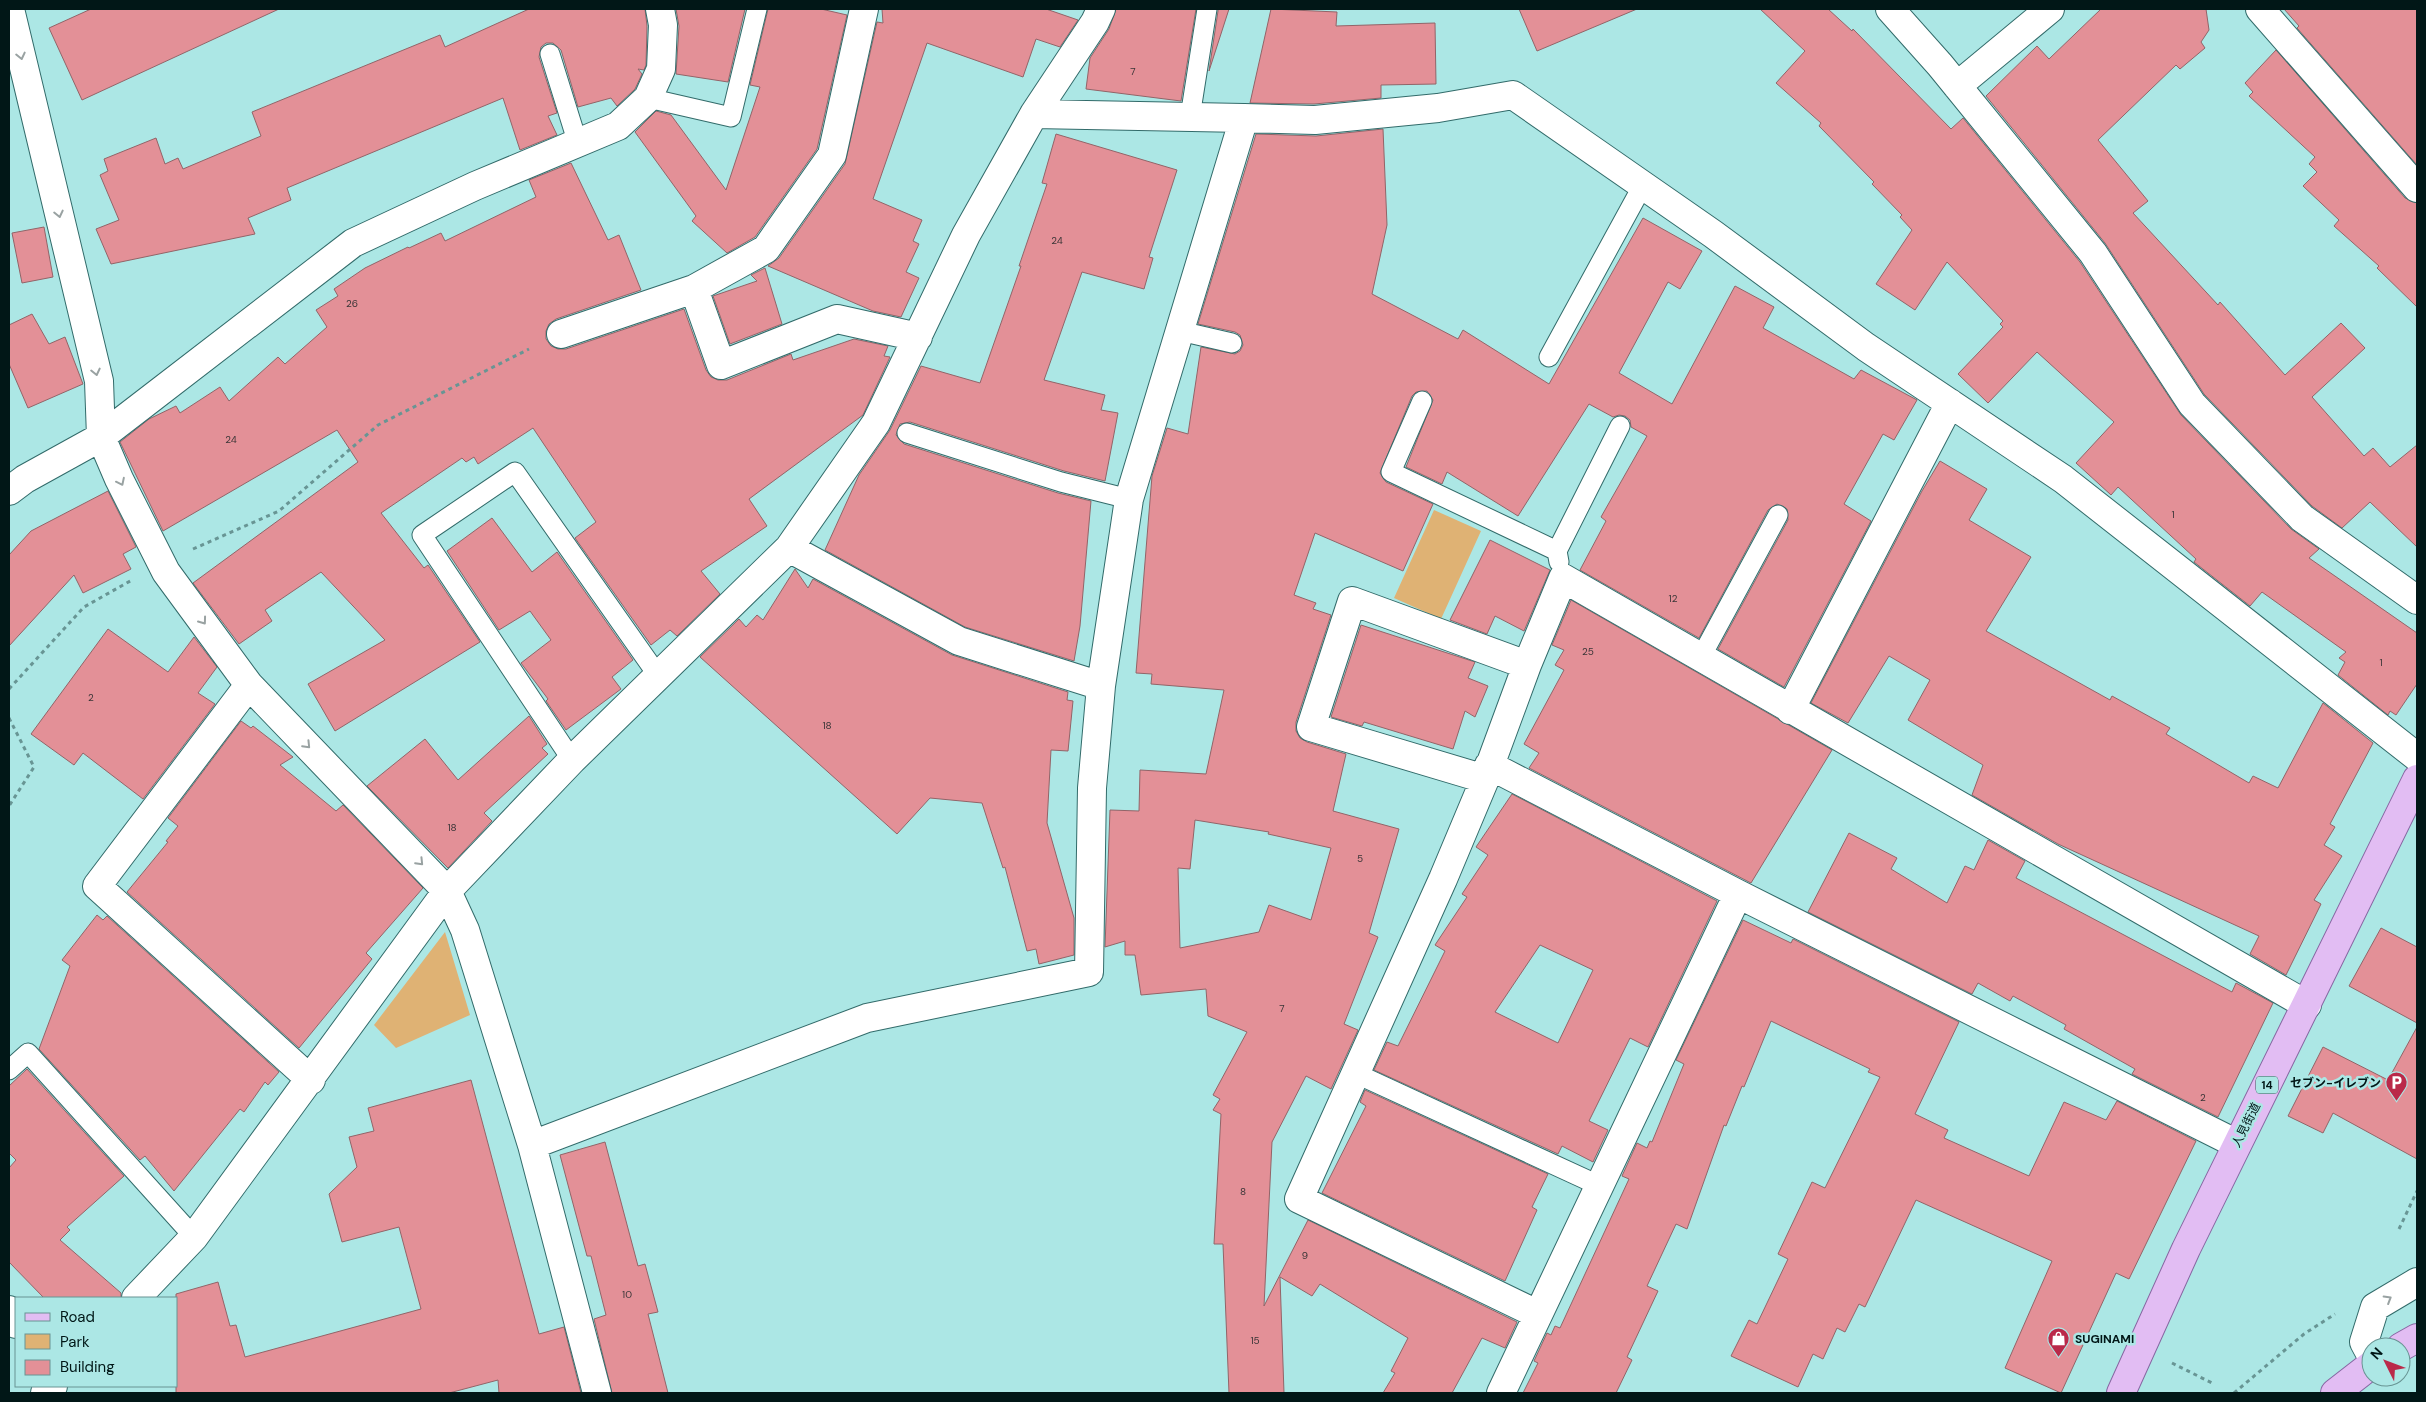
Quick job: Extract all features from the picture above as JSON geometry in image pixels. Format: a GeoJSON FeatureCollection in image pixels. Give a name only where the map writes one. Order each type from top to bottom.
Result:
{"type":"FeatureCollection","features":[{"type":"Feature","properties":{"kind":"main road","name":"人見街道"},"geometry":{"type":"LineString","coordinates":[[2121,1393],[2140,1348],[2237,1144],[2417,779]]}},
{"type":"Feature","properties":{"kind":"main road"},"geometry":{"type":"LineString","coordinates":[[2335,1393],[2361,1373]]}},
{"type":"Feature","properties":{"kind":"street"},"geometry":{"type":"LineString","coordinates":[[10,9],[99,381],[101,437],[119,480],[162,563],[249,685],[448,891],[465,930],[532,1145],[597,1393]]}},
{"type":"Feature","properties":{"kind":"street"},"geometry":{"type":"LineString","coordinates":[[9,491],[101,437],[353,243],[475,186],[618,126],[648,98],[660,69],[663,25],[660,9]]}},
{"type":"Feature","properties":{"kind":"street"},"geometry":{"type":"LineString","coordinates":[[561,334],[694,289],[766,249],[832,155],[864,9]]}},
{"type":"Feature","properties":{"kind":"street"},"geometry":{"type":"LineString","coordinates":[[137,1297],[194,1237],[448,891],[572,760],[789,548],[876,423],[966,234],[1034,114],[1095,22],[1101,9]]}},
{"type":"Feature","properties":{"kind":"street"},"geometry":{"type":"LineString","coordinates":[[1890,9],[1957,86],[2093,254],[2192,404],[2302,518],[2417,600]]}},
{"type":"Feature","properties":{"kind":"street"},"geometry":{"type":"LineString","coordinates":[[1957,86],[2050,9]]}},
{"type":"Feature","properties":{"kind":"street"},"geometry":{"type":"LineString","coordinates":[[2260,9],[2417,188]]}},
{"type":"Feature","properties":{"kind":"street"},"geometry":{"type":"LineString","coordinates":[[1034,114],[1315,120],[1438,108],[1513,95],[1719,238],[1866,347],[2063,479],[2417,757]]}},
{"type":"Feature","properties":{"kind":"street"},"geometry":{"type":"LineString","coordinates":[[532,1145],[867,1018],[1089,972],[1092,788],[1100,686],[1128,499],[1244,118]]}},
{"type":"Feature","properties":{"kind":"street"},"geometry":{"type":"LineString","coordinates":[[694,289],[721,365],[837,318],[918,337]]}},
{"type":"Feature","properties":{"kind":"street"},"geometry":{"type":"LineString","coordinates":[[1790,710],[1950,403]]}},
{"type":"Feature","properties":{"kind":"street"},"geometry":{"type":"LineString","coordinates":[[789,548],[958,641],[1100,686]]}},
{"type":"Feature","properties":{"kind":"street"},"geometry":{"type":"LineString","coordinates":[[1538,1314],[1299,1199],[1357,1074],[1487,772],[1527,665],[1563,578],[2307,1005]]}},
{"type":"Feature","properties":{"kind":"street"},"geometry":{"type":"LineString","coordinates":[[1527,665],[1352,601],[1311,727],[1487,772],[1738,894],[2237,1144]]}},
{"type":"Feature","properties":{"kind":"street"},"geometry":{"type":"LineString","coordinates":[[249,685],[97,886],[311,1080]]}},
{"type":"Feature","properties":{"kind":"street"},"geometry":{"type":"LineString","coordinates":[[1501,1393],[1598,1184],[1738,894]]}},
{"type":"Feature","properties":{"kind":"street"},"geometry":{"type":"LineString","coordinates":[[2366,1337],[2375,1307],[2417,1282]]}},
{"type":"Feature","properties":{"kind":"street"},"geometry":{"type":"LineString","coordinates":[[9,1310],[15,1322]]}},
{"type":"Feature","properties":{"kind":"lane"},"geometry":{"type":"LineString","coordinates":[[648,98],[731,117],[756,9]]}},
{"type":"Feature","properties":{"kind":"lane"},"geometry":{"type":"LineString","coordinates":[[1190,117],[1207,9]]}},
{"type":"Feature","properties":{"kind":"lane"},"geometry":{"type":"LineString","coordinates":[[550,54],[578,144]]}},
{"type":"Feature","properties":{"kind":"lane"},"geometry":{"type":"LineString","coordinates":[[1549,357],[1643,185]]}},
{"type":"Feature","properties":{"kind":"lane"},"geometry":{"type":"LineString","coordinates":[[1180,331],[1232,342]]}},
{"type":"Feature","properties":{"kind":"lane"},"geometry":{"type":"LineString","coordinates":[[1422,401],[1391,472],[1557,551]]}},
{"type":"Feature","properties":{"kind":"lane"},"geometry":{"type":"LineString","coordinates":[[1563,578],[1557,551],[1620,426]]}},
{"type":"Feature","properties":{"kind":"lane"},"geometry":{"type":"LineString","coordinates":[[907,433],[1061,482],[1128,499]]}},
{"type":"Feature","properties":{"kind":"lane"},"geometry":{"type":"LineString","coordinates":[[572,760],[422,535],[516,472],[659,677]]}},
{"type":"Feature","properties":{"kind":"lane"},"geometry":{"type":"LineString","coordinates":[[1701,657],[1778,514]]}},
{"type":"Feature","properties":{"kind":"lane"},"geometry":{"type":"LineString","coordinates":[[9,1070],[28,1053],[194,1237]]}},
{"type":"Feature","properties":{"kind":"lane"},"geometry":{"type":"LineString","coordinates":[[1357,1074],[1598,1184]]}},
{"type":"Feature","properties":{"kind":"path"},"geometry":{"type":"LineString","coordinates":[[9,689],[84,608],[162,563],[279,511],[378,425],[561,334]]}},
{"type":"Feature","properties":{"kind":"path"},"geometry":{"type":"LineString","coordinates":[[9,718],[34,767],[9,806]]}},
{"type":"Feature","properties":{"kind":"path"},"geometry":{"type":"LineString","coordinates":[[2399,1229],[2417,1192]]}},
{"type":"Feature","properties":{"kind":"path"},"geometry":{"type":"LineString","coordinates":[[2234,1393],[2304,1334],[2336,1313]]}},
{"type":"Feature","properties":{"kind":"path"},"geometry":{"type":"LineString","coordinates":[[2140,1348],[2214,1384]]}},
{"type":"Feature","properties":{"kind":"green space"},"geometry":{"type":"Polygon","coordinates":[[[1434,510],[1481,531],[1441,619],[1394,598],[1434,510]]]}},
{"type":"Feature","properties":{"kind":"green space"},"geometry":{"type":"Polygon","coordinates":[[[445,932],[470,1015],[396,1048],[374,1025],[445,932]]]}},
{"type":"Feature","properties":{"kind":"building"},"geometry":{"type":"Polygon","coordinates":[[[91,9],[279,9],[82,100],[49,28],[91,9]]]}},
{"type":"Feature","properties":{"kind":"building"},"geometry":{"type":"Polygon","coordinates":[[[529,9],[645,9],[647,26],[646,65],[644,70],[638,69],[642,74],[635,89],[617,106],[611,98],[578,107],[561,50],[553,43],[546,43],[541,47],[539,57],[557,113],[548,116],[557,135],[520,150],[503,98],[287,188],[291,200],[248,218],[255,234],[111,264],[96,229],[119,220],[100,175],[108,171],[104,159],[156,138],[165,164],[178,158],[183,169],[261,136],[252,112],[440,35],[445,47],[529,9]]]}},
{"type":"Feature","properties":{"kind":"building"},"geometry":{"type":"Polygon","coordinates":[[[676,9],[745,9],[728,82],[676,74],[679,26],[676,9]]]}},
{"type":"Feature","properties":{"kind":"building"},"geometry":{"type":"Polygon","coordinates":[[[768,9],[821,9],[847,15],[817,149],[755,237],[727,253],[692,221],[696,216],[635,132],[656,111],[671,115],[726,190],[760,87],[750,85],[768,9]]]}},
{"type":"Feature","properties":{"kind":"building"},"geometry":{"type":"Polygon","coordinates":[[[882,9],[1046,9],[1078,20],[1060,47],[1036,39],[1023,77],[927,43],[873,199],[922,220],[913,241],[919,244],[906,272],[919,278],[901,317],[873,311],[768,266],[779,258],[845,164],[877,22],[883,23],[882,9]]]}},
{"type":"Feature","properties":{"kind":"building"},"geometry":{"type":"Polygon","coordinates":[[[1116,9],[1196,9],[1181,101],[1086,89],[1090,58],[1109,29],[1116,9]]]}},
{"type":"Feature","properties":{"kind":"building"},"geometry":{"type":"Polygon","coordinates":[[[1218,9],[1229,9],[1209,71],[1218,11],[1218,9]]]}},
{"type":"Feature","properties":{"kind":"building"},"geometry":{"type":"Polygon","coordinates":[[[1271,9],[1337,12],[1336,26],[1435,23],[1436,84],[1381,85],[1381,98],[1314,104],[1250,103],[1271,9]]]}},
{"type":"Feature","properties":{"kind":"building"},"geometry":{"type":"Polygon","coordinates":[[[1519,9],[1637,9],[1537,51],[1519,9]]]}},
{"type":"Feature","properties":{"kind":"building"},"geometry":{"type":"Polygon","coordinates":[[[1760,9],[1828,9],[1852,31],[1853,29],[1951,129],[1963,118],[2080,262],[2181,415],[2291,529],[2319,549],[2309,558],[2417,633],[2417,684],[2396,715],[2390,711],[2388,715],[2338,675],[2345,662],[2339,658],[2346,652],[2262,592],[2250,606],[2194,562],[2196,559],[2118,487],[2111,495],[2076,463],[2114,422],[2037,352],[1988,403],[1958,374],[2003,327],[2000,324],[2003,321],[1947,262],[1915,310],[1876,284],[1912,230],[1900,217],[1902,215],[1872,184],[1874,182],[1819,126],[1821,123],[1776,83],[1805,51],[1760,9]]]}},
{"type":"Feature","properties":{"kind":"building"},"geometry":{"type":"Polygon","coordinates":[[[2101,9],[2206,9],[2209,30],[2201,42],[2205,48],[2180,69],[2176,65],[2098,140],[2148,201],[2133,213],[2218,305],[2220,302],[2285,375],[2341,323],[2365,348],[2312,397],[2364,456],[2373,448],[2390,467],[2417,445],[2417,547],[2370,502],[2342,528],[2312,506],[2204,394],[2105,243],[1986,96],[2037,46],[2049,59],[2101,9]]]}},
{"type":"Feature","properties":{"kind":"building"},"geometry":{"type":"Polygon","coordinates":[[[2284,9],[2417,9],[2417,165],[2297,28],[2299,26],[2284,9]]]}},
{"type":"Feature","properties":{"kind":"building"},"geometry":{"type":"Polygon","coordinates":[[[2276,50],[2405,198],[2417,203],[2417,307],[2377,268],[2379,266],[2334,226],[2339,220],[2303,186],[2317,172],[2309,164],[2315,157],[2249,96],[2253,92],[2245,83],[2276,50]]]}},
{"type":"Feature","properties":{"kind":"building"},"geometry":{"type":"Polygon","coordinates":[[[1383,129],[1387,225],[1372,294],[1458,339],[1463,330],[1549,384],[1643,218],[1702,251],[1680,289],[1668,282],[1619,373],[1672,404],[1735,286],[1774,307],[1763,328],[1854,379],[1861,370],[1917,400],[1894,440],[1883,434],[1844,504],[1871,521],[1784,687],[1718,649],[1788,520],[1787,509],[1777,504],[1768,510],[1699,638],[1580,570],[1606,521],[1601,517],[1647,436],[1631,427],[1630,420],[1625,416],[1613,417],[1589,404],[1518,516],[1447,472],[1442,484],[1406,467],[1433,400],[1427,391],[1416,392],[1412,396],[1380,473],[1386,482],[1433,504],[1403,571],[1315,533],[1294,595],[1316,603],[1313,609],[1331,615],[1296,722],[1296,731],[1300,738],[1307,742],[1346,754],[1333,811],[1399,829],[1369,933],[1378,937],[1344,1024],[1358,1030],[1331,1089],[1306,1076],[1272,1142],[1264,1306],[1308,1220],[1517,1322],[1505,1348],[1482,1338],[1452,1393],[1383,1393],[1395,1373],[1391,1371],[1408,1338],[1320,1284],[1312,1296],[1280,1277],[1284,1393],[1229,1393],[1223,1244],[1214,1244],[1221,1114],[1213,1110],[1220,1099],[1213,1095],[1247,1032],[1208,1016],[1206,989],[1141,995],[1135,955],[1125,955],[1125,941],[1105,947],[1110,810],[1139,811],[1140,770],[1206,774],[1224,690],[1151,684],[1152,674],[1136,673],[1152,476],[1167,428],[1188,434],[1201,347],[1235,354],[1240,351],[1243,345],[1240,335],[1235,332],[1198,324],[1256,134],[1316,136],[1383,129]],[[1195,820],[1190,869],[1178,868],[1180,948],[1259,932],[1269,905],[1311,920],[1331,848],[1268,834],[1269,832],[1195,820]]]}},
{"type":"Feature","properties":{"kind":"building"},"geometry":{"type":"Polygon","coordinates":[[[1056,134],[1177,170],[1149,257],[1153,258],[1144,289],[1082,272],[1044,380],[1105,395],[1101,410],[1118,413],[1105,481],[1064,471],[910,422],[900,424],[896,435],[904,444],[1058,493],[1091,501],[1080,626],[1074,661],[965,627],[825,550],[859,475],[890,430],[921,366],[980,383],[1021,266],[1019,266],[1047,184],[1042,183],[1056,134]]]}},
{"type":"Feature","properties":{"kind":"building"},"geometry":{"type":"Polygon","coordinates":[[[571,163],[608,240],[619,235],[641,290],[556,319],[549,324],[546,331],[546,339],[551,346],[558,349],[566,349],[684,309],[706,370],[711,377],[718,380],[727,380],[791,354],[793,360],[854,339],[888,346],[884,356],[890,357],[863,415],[749,499],[767,526],[701,571],[720,594],[677,636],[670,630],[651,645],[575,538],[596,522],[533,428],[478,464],[474,457],[466,462],[462,458],[381,513],[424,568],[428,565],[480,642],[335,731],[308,684],[385,640],[321,572],[265,610],[272,621],[239,644],[193,583],[358,462],[337,430],[163,531],[120,442],[149,419],[176,406],[180,413],[220,387],[229,401],[278,357],[285,364],[327,327],[316,310],[338,296],[334,289],[365,268],[408,247],[441,233],[445,241],[536,197],[529,180],[571,163]]]}},
{"type":"Feature","properties":{"kind":"building"},"geometry":{"type":"Polygon","coordinates":[[[44,227],[53,277],[22,283],[12,233],[44,227]]]}},
{"type":"Feature","properties":{"kind":"building"},"geometry":{"type":"Polygon","coordinates":[[[765,268],[782,324],[730,344],[713,296],[757,281],[751,275],[765,268]]]}},
{"type":"Feature","properties":{"kind":"building"},"geometry":{"type":"Polygon","coordinates":[[[32,314],[49,344],[65,337],[83,384],[28,408],[9,364],[9,325],[32,314]]]}},
{"type":"Feature","properties":{"kind":"building"},"geometry":{"type":"Polygon","coordinates":[[[1940,461],[1987,489],[1969,520],[2031,557],[1986,631],[2110,700],[2112,696],[2170,728],[2166,734],[2249,783],[2253,776],[2278,788],[2323,703],[2373,743],[2330,824],[2335,827],[2324,845],[2342,856],[2314,900],[2321,904],[2286,975],[2250,954],[2259,936],[2058,844],[1972,795],[1983,765],[1908,720],[1930,680],[1889,656],[1848,723],[1811,703],[1922,491],[1940,461]]]}},
{"type":"Feature","properties":{"kind":"building"},"geometry":{"type":"Polygon","coordinates":[[[108,491],[136,547],[123,554],[131,569],[83,593],[74,575],[9,646],[9,555],[31,531],[108,491]]]}},
{"type":"Feature","properties":{"kind":"building"},"geometry":{"type":"Polygon","coordinates":[[[492,518],[532,572],[557,552],[633,660],[612,677],[621,689],[566,730],[546,701],[548,699],[521,663],[551,640],[530,611],[499,630],[447,551],[492,518]]]}},
{"type":"Feature","properties":{"kind":"building"},"geometry":{"type":"Polygon","coordinates":[[[1490,540],[1550,570],[1524,631],[1495,616],[1487,634],[1450,620],[1490,540]]]}},
{"type":"Feature","properties":{"kind":"building"},"geometry":{"type":"Polygon","coordinates":[[[795,569],[808,588],[813,579],[952,655],[1068,692],[1067,700],[1073,701],[1068,751],[1051,750],[1047,823],[1074,918],[1074,955],[1039,964],[1036,949],[1027,951],[1005,867],[1003,868],[982,803],[930,798],[897,834],[700,657],[739,619],[746,627],[757,615],[763,620],[795,569]]]}},
{"type":"Feature","properties":{"kind":"building"},"geometry":{"type":"Polygon","coordinates":[[[1571,600],[1832,750],[1751,883],[1529,768],[1539,753],[1524,744],[1564,670],[1555,665],[1564,650],[1552,645],[1571,600]]]}},
{"type":"Feature","properties":{"kind":"building"},"geometry":{"type":"Polygon","coordinates":[[[1361,625],[1475,662],[1468,678],[1488,686],[1475,717],[1465,711],[1453,749],[1364,722],[1362,726],[1331,717],[1361,625]]]}},
{"type":"Feature","properties":{"kind":"building"},"geometry":{"type":"Polygon","coordinates":[[[108,629],[168,672],[194,637],[217,667],[198,693],[215,704],[143,799],[83,753],[74,765],[31,734],[108,629]]]}},
{"type":"Feature","properties":{"kind":"building"},"geometry":{"type":"Polygon","coordinates":[[[529,716],[547,744],[542,748],[548,754],[484,813],[492,821],[448,868],[367,786],[425,739],[458,780],[529,716]]]}},
{"type":"Feature","properties":{"kind":"building"},"geometry":{"type":"Polygon","coordinates":[[[241,721],[251,728],[253,726],[293,757],[280,765],[336,811],[343,805],[423,888],[366,953],[372,959],[299,1048],[127,892],[168,842],[166,841],[178,826],[168,818],[241,721]]]}},
{"type":"Feature","properties":{"kind":"building"},"geometry":{"type":"Polygon","coordinates":[[[1512,794],[1717,901],[1648,1047],[1630,1038],[1589,1121],[1608,1130],[1593,1162],[1562,1146],[1558,1154],[1374,1070],[1387,1042],[1398,1046],[1445,951],[1435,945],[1467,897],[1462,894],[1488,855],[1476,847],[1512,794]],[[1540,945],[1495,1012],[1558,1043],[1593,970],[1540,945]]]}},
{"type":"Feature","properties":{"kind":"building"},"geometry":{"type":"Polygon","coordinates":[[[1849,833],[1897,858],[1891,869],[1947,903],[1965,866],[1974,870],[1988,840],[2025,861],[2016,878],[2232,992],[2236,983],[2273,1003],[2218,1117],[2132,1074],[2135,1069],[2064,1029],[2066,1025],[2013,996],[2010,1001],[1978,983],[1972,994],[1808,912],[1849,833]]]}},
{"type":"Feature","properties":{"kind":"building"},"geometry":{"type":"Polygon","coordinates":[[[97,915],[103,920],[107,916],[279,1072],[268,1085],[265,1082],[244,1112],[240,1109],[174,1191],[145,1156],[140,1160],[39,1049],[70,966],[62,960],[97,915]]]}},
{"type":"Feature","properties":{"kind":"building"},"geometry":{"type":"Polygon","coordinates":[[[1743,920],[1791,943],[1793,939],[1959,1022],[1915,1114],[1948,1130],[1944,1138],[2029,1176],[2064,1102],[2106,1120],[2117,1101],[2196,1141],[2129,1279],[2116,1273],[2061,1393],[2005,1368],[2052,1261],[1916,1200],[1865,1307],[1859,1304],[1845,1332],[1837,1328],[1823,1359],[1813,1354],[1798,1387],[1731,1356],[1749,1320],[1757,1324],[1788,1259],[1778,1254],[1812,1182],[1825,1188],[1880,1077],[1868,1072],[1870,1069],[1771,1021],[1744,1087],[1742,1086],[1726,1126],[1724,1125],[1687,1229],[1676,1224],[1647,1286],[1658,1291],[1627,1357],[1632,1360],[1616,1393],[1523,1393],[1538,1363],[1534,1361],[1547,1333],[1551,1335],[1555,1326],[1560,1328],[1629,1179],[1622,1176],[1637,1143],[1647,1148],[1650,1141],[1652,1142],[1684,1064],[1676,1060],[1743,920]]]}},
{"type":"Feature","properties":{"kind":"building"},"geometry":{"type":"Polygon","coordinates":[[[2381,928],[2417,947],[2417,1023],[2349,986],[2381,928]]]}},
{"type":"Feature","properties":{"kind":"building"},"geometry":{"type":"Polygon","coordinates":[[[2417,1027],[2417,1159],[2333,1113],[2323,1133],[2288,1116],[2323,1047],[2388,1080],[2417,1027]]]}},
{"type":"Feature","properties":{"kind":"building"},"geometry":{"type":"Polygon","coordinates":[[[27,1069],[124,1176],[67,1227],[70,1230],[60,1240],[121,1293],[121,1297],[43,1297],[9,1262],[9,1168],[16,1160],[9,1153],[9,1086],[27,1069]]]}},
{"type":"Feature","properties":{"kind":"building"},"geometry":{"type":"Polygon","coordinates":[[[471,1080],[539,1334],[564,1327],[581,1393],[499,1393],[498,1380],[449,1393],[176,1393],[176,1387],[178,1387],[178,1297],[176,1297],[176,1294],[218,1282],[230,1326],[236,1325],[245,1357],[421,1309],[399,1227],[342,1242],[329,1194],[357,1167],[349,1137],[374,1131],[368,1108],[471,1080]]]}},
{"type":"Feature","properties":{"kind":"building"},"geometry":{"type":"Polygon","coordinates":[[[1365,1090],[1548,1174],[1532,1207],[1537,1210],[1505,1281],[1322,1193],[1366,1106],[1360,1102],[1365,1090]]]}},
{"type":"Feature","properties":{"kind":"building"},"geometry":{"type":"Polygon","coordinates":[[[605,1142],[638,1266],[645,1264],[658,1312],[648,1314],[668,1393],[612,1393],[594,1319],[606,1315],[591,1256],[587,1256],[560,1155],[605,1142]]]}},
{"type":"Feature","properties":{"kind":"place","name":"セブン-イレブン"},"geometry":{"type":"Point","coordinates":[2397,1102]}},
{"type":"Feature","properties":{"kind":"place","name":"SUGINAMI"},"geometry":{"type":"Point","coordinates":[2059,1358]}}]}
